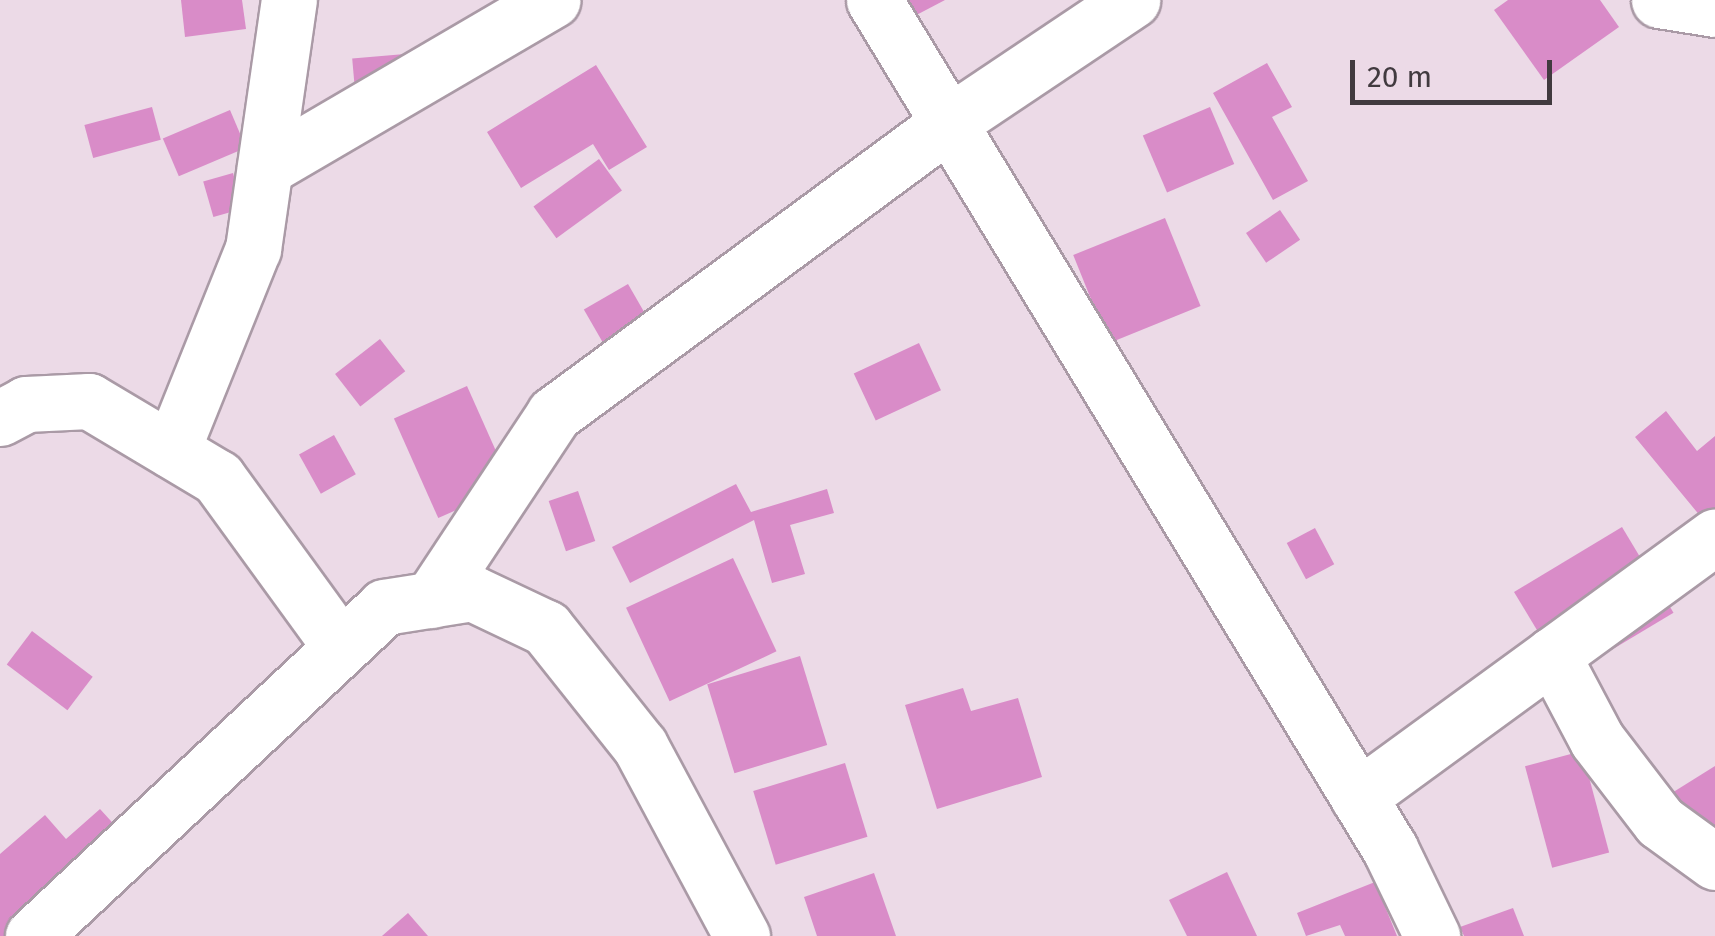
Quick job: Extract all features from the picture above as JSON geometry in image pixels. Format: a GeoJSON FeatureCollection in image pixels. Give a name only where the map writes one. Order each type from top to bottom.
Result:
{"type":"FeatureCollection","features":[{"type":"Feature","properties":{"kind":"street"},"geometry":{"type":"LineString","coordinates":[[172,450],[253,249],[289,0]]}},
{"type":"Feature","properties":{"kind":"street"},"geometry":{"type":"LineString","coordinates":[[265,168],[553,0]]}},
{"type":"Feature","properties":{"kind":"street"},"geometry":{"type":"LineString","coordinates":[[874,0],[1358,797],[1432,936]]}},
{"type":"Feature","properties":{"kind":"street"},"geometry":{"type":"LineString","coordinates":[[432,600],[554,414],[947,124],[1132,0]]}},
{"type":"Feature","properties":{"kind":"street"},"geometry":{"type":"LineString","coordinates":[[1660,0],[1715,9]]}},
{"type":"Feature","properties":{"kind":"street"},"geometry":{"type":"LineString","coordinates":[[9,400],[89,401],[218,478],[340,646]]}},
{"type":"Feature","properties":{"kind":"street"},"geometry":{"type":"LineString","coordinates":[[1358,797],[1715,537]]}},
{"type":"Feature","properties":{"kind":"street"},"geometry":{"type":"LineString","coordinates":[[33,936],[384,607],[472,594],[546,628],[640,746],[742,936]]}},
{"type":"Feature","properties":{"kind":"street"},"geometry":{"type":"LineString","coordinates":[[1552,655],[1597,740],[1660,822],[1715,862]]}},
{"type":"Feature","properties":{"kind":"building"},"geometry":{"type":"Polygon","coordinates":[[[181,0],[242,0],[246,29],[185,37],[181,0]]]}},
{"type":"Feature","properties":{"kind":"building"},"geometry":{"type":"Polygon","coordinates":[[[894,0],[945,0],[905,21],[894,0]]]}},
{"type":"Feature","properties":{"kind":"building"},"geometry":{"type":"Polygon","coordinates":[[[1508,0],[1600,0],[1619,27],[1544,80],[1494,10],[1508,0]]]}},
{"type":"Feature","properties":{"kind":"building"},"geometry":{"type":"Polygon","coordinates":[[[405,54],[410,108],[357,112],[352,59],[405,54]]]}},
{"type":"Feature","properties":{"kind":"building"},"geometry":{"type":"Polygon","coordinates":[[[1267,63],[1292,107],[1272,117],[1308,181],[1273,200],[1213,93],[1267,63]]]}},
{"type":"Feature","properties":{"kind":"building"},"geometry":{"type":"Polygon","coordinates":[[[596,65],[647,147],[609,170],[593,144],[521,188],[487,132],[596,65]]]}},
{"type":"Feature","properties":{"kind":"building"},"geometry":{"type":"Polygon","coordinates":[[[152,107],[161,140],[93,158],[84,125],[152,107]]]}},
{"type":"Feature","properties":{"kind":"building"},"geometry":{"type":"Polygon","coordinates":[[[1210,107],[1234,164],[1167,193],[1143,136],[1210,107]]]}},
{"type":"Feature","properties":{"kind":"building"},"geometry":{"type":"Polygon","coordinates":[[[230,110],[246,148],[179,176],[163,139],[230,110]]]}},
{"type":"Feature","properties":{"kind":"building"},"geometry":{"type":"Polygon","coordinates":[[[599,159],[622,191],[556,238],[533,207],[599,159]]]}},
{"type":"Feature","properties":{"kind":"building"},"geometry":{"type":"Polygon","coordinates":[[[233,173],[243,209],[213,217],[203,182],[233,173]]]}},
{"type":"Feature","properties":{"kind":"building"},"geometry":{"type":"Polygon","coordinates":[[[1280,210],[1300,240],[1266,263],[1246,233],[1280,210]]]}},
{"type":"Feature","properties":{"kind":"building"},"geometry":{"type":"Polygon","coordinates":[[[1165,218],[1201,306],[1109,343],[1073,255],[1165,218]]]}},
{"type":"Feature","properties":{"kind":"building"},"geometry":{"type":"Polygon","coordinates":[[[628,284],[648,319],[604,344],[584,310],[628,284]]]}},
{"type":"Feature","properties":{"kind":"building"},"geometry":{"type":"Polygon","coordinates":[[[380,339],[405,371],[360,406],[335,374],[380,339]]]}},
{"type":"Feature","properties":{"kind":"building"},"geometry":{"type":"Polygon","coordinates":[[[919,343],[941,390],[876,421],[854,373],[919,343]]]}},
{"type":"Feature","properties":{"kind":"building"},"geometry":{"type":"Polygon","coordinates":[[[467,386],[511,486],[438,518],[394,419],[467,386]]]}},
{"type":"Feature","properties":{"kind":"building"},"geometry":{"type":"Polygon","coordinates":[[[1666,411],[1697,451],[1715,436],[1715,534],[1635,437],[1666,411]]]}},
{"type":"Feature","properties":{"kind":"building"},"geometry":{"type":"Polygon","coordinates":[[[334,435],[356,474],[321,494],[299,454],[334,435]]]}},
{"type":"Feature","properties":{"kind":"building"},"geometry":{"type":"Polygon","coordinates":[[[736,484],[751,512],[827,489],[834,513],[790,525],[805,574],[772,583],[754,520],[630,583],[612,547],[736,484]]]}},
{"type":"Feature","properties":{"kind":"building"},"geometry":{"type":"Polygon","coordinates":[[[578,491],[595,541],[566,551],[549,501],[578,491]]]}},
{"type":"Feature","properties":{"kind":"building"},"geometry":{"type":"Polygon","coordinates":[[[1622,527],[1674,613],[1566,678],[1514,592],[1622,527]]]}},
{"type":"Feature","properties":{"kind":"building"},"geometry":{"type":"Polygon","coordinates":[[[1315,528],[1334,564],[1306,579],[1287,543],[1315,528]]]}},
{"type":"Feature","properties":{"kind":"building"},"geometry":{"type":"Polygon","coordinates":[[[733,558],[777,651],[670,701],[626,608],[733,558]]]}},
{"type":"Feature","properties":{"kind":"building"},"geometry":{"type":"Polygon","coordinates":[[[32,631],[93,677],[67,710],[7,665],[32,631]]]}},
{"type":"Feature","properties":{"kind":"building"},"geometry":{"type":"Polygon","coordinates":[[[800,656],[827,745],[734,773],[707,684],[800,656]]]}},
{"type":"Feature","properties":{"kind":"building"},"geometry":{"type":"Polygon","coordinates":[[[963,688],[971,711],[1018,698],[1042,777],[937,809],[905,705],[963,688]]]}},
{"type":"Feature","properties":{"kind":"building"},"geometry":{"type":"Polygon","coordinates":[[[1582,751],[1609,852],[1552,868],[1525,766],[1582,751]]]}},
{"type":"Feature","properties":{"kind":"building"},"geometry":{"type":"Polygon","coordinates":[[[845,763],[868,837],[776,865],[753,791],[845,763]]]}},
{"type":"Feature","properties":{"kind":"building"},"geometry":{"type":"Polygon","coordinates":[[[1715,766],[1715,832],[1667,796],[1715,766]]]}},
{"type":"Feature","properties":{"kind":"building"},"geometry":{"type":"Polygon","coordinates":[[[100,809],[131,843],[24,936],[0,936],[0,854],[45,815],[66,839],[100,809]]]}},
{"type":"Feature","properties":{"kind":"building"},"geometry":{"type":"Polygon","coordinates":[[[1227,872],[1257,936],[1187,936],[1169,900],[1227,872]]]}},
{"type":"Feature","properties":{"kind":"building"},"geometry":{"type":"Polygon","coordinates":[[[874,873],[896,936],[817,936],[804,897],[874,873]]]}},
{"type":"Feature","properties":{"kind":"building"},"geometry":{"type":"Polygon","coordinates":[[[1375,882],[1397,936],[1345,936],[1340,925],[1306,936],[1297,913],[1375,882]]]}},
{"type":"Feature","properties":{"kind":"building"},"geometry":{"type":"Polygon","coordinates":[[[1513,908],[1524,936],[1464,936],[1460,927],[1513,908]]]}},
{"type":"Feature","properties":{"kind":"building"},"geometry":{"type":"Polygon","coordinates":[[[408,913],[428,936],[382,936],[408,913]]]}}]}
